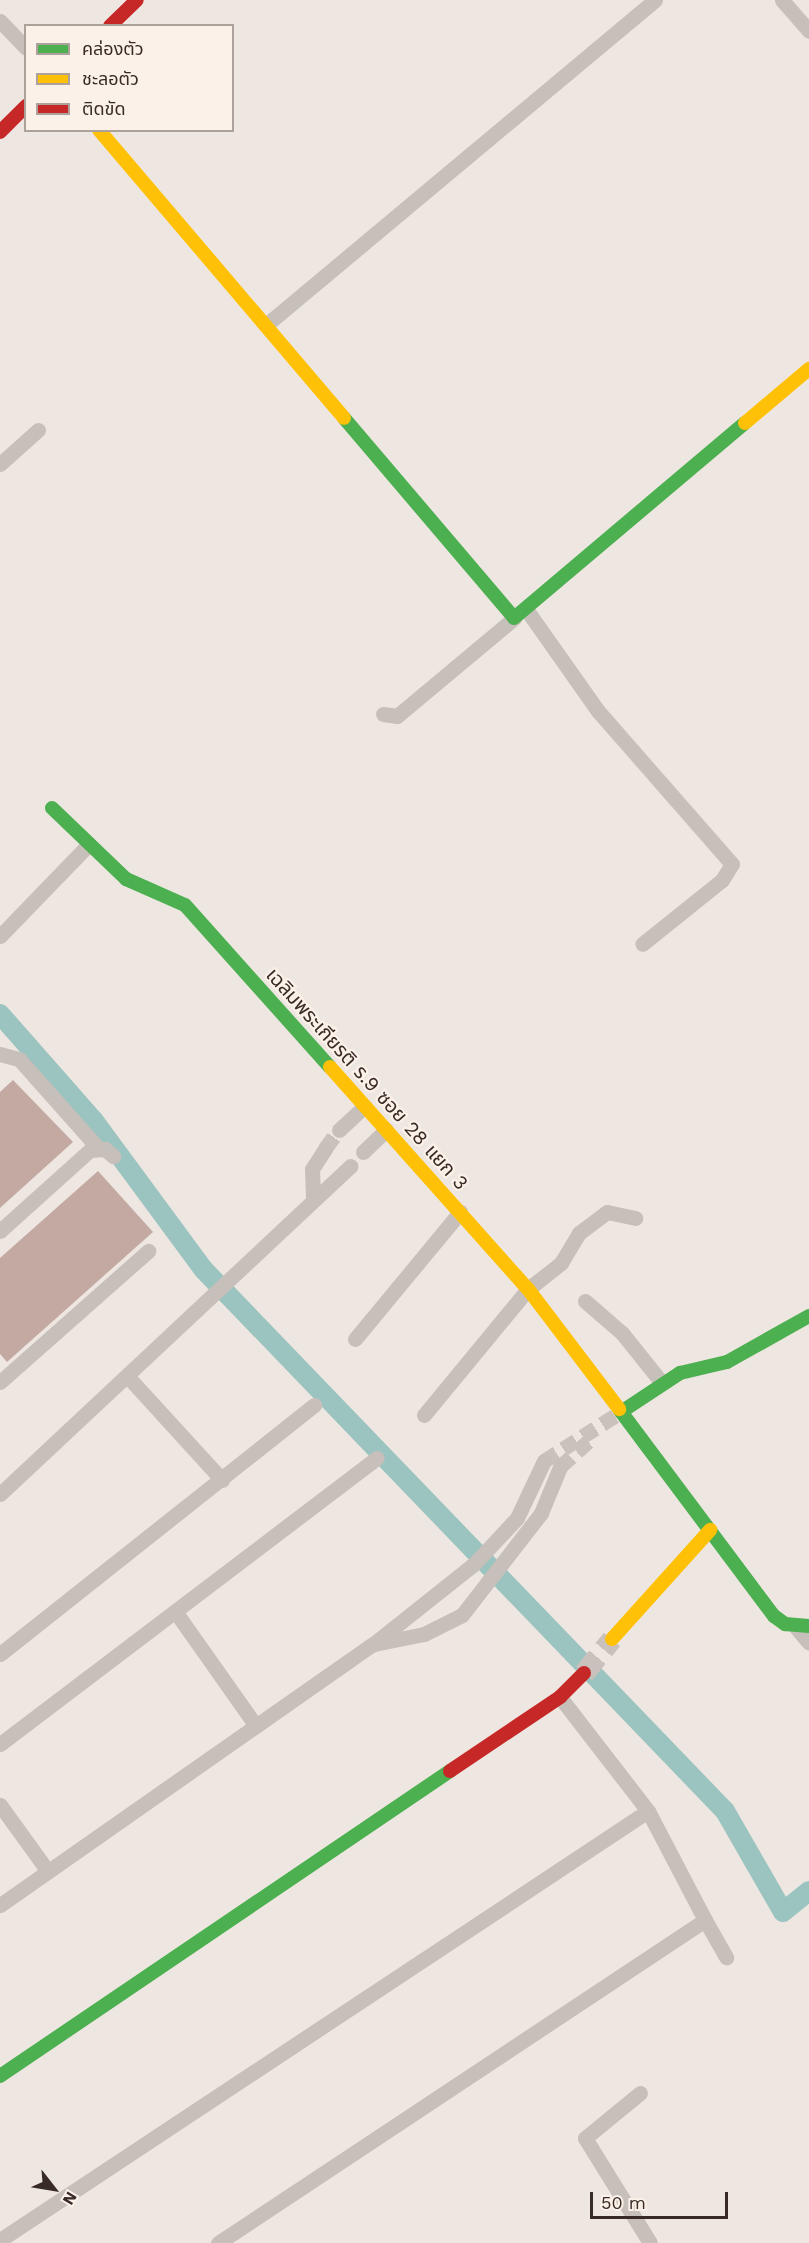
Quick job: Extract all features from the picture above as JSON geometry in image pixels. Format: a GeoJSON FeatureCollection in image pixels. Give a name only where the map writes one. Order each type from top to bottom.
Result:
{"type":"FeatureCollection","features":[{"type":"Feature","properties":{"kind":"street"},"geometry":{"type":"LineString","coordinates":[[112,24],[137,0]]}},
{"type":"Feature","properties":{"kind":"street"},"geometry":{"type":"LineString","coordinates":[[266,325],[655,0]]}},
{"type":"Feature","properties":{"kind":"street"},"geometry":{"type":"LineString","coordinates":[[782,0],[809,31]]}},
{"type":"Feature","properties":{"kind":"street"},"geometry":{"type":"LineString","coordinates":[[0,21],[24,46]]}},
{"type":"Feature","properties":{"kind":"street"},"geometry":{"type":"LineString","coordinates":[[0,132],[24,108]]}},
{"type":"Feature","properties":{"kind":"street"},"geometry":{"type":"LineString","coordinates":[[101,132],[266,325],[520,613],[598,711],[732,864],[722,880],[642,944]]}},
{"type":"Feature","properties":{"kind":"street"},"geometry":{"type":"LineString","coordinates":[[383,714],[397,716],[809,369]]}},
{"type":"Feature","properties":{"kind":"street"},"geometry":{"type":"LineString","coordinates":[[0,464],[38,430]]}},
{"type":"Feature","properties":{"kind":"street","name":"เฉลิมพระเกียรติ ร.9 ซอย 28 แยก 3"},"geometry":{"type":"LineString","coordinates":[[52,808],[126,879],[185,905],[528,1289],[774,1616],[802,1625]]}},
{"type":"Feature","properties":{"kind":"street"},"geometry":{"type":"LineString","coordinates":[[0,936],[89,844]]}},
{"type":"Feature","properties":{"kind":"street"},"geometry":{"type":"LineString","coordinates":[[0,1041],[5,1054],[98,1148],[113,1156]]}},
{"type":"Feature","properties":{"kind":"street"},"geometry":{"type":"LineString","coordinates":[[339,1130],[365,1106]]}},
{"type":"Feature","properties":{"kind":"street"},"geometry":{"type":"LineString","coordinates":[[363,1152],[386,1130]]}},
{"type":"Feature","properties":{"kind":"street"},"geometry":{"type":"LineString","coordinates":[[0,1231],[98,1148]]}},
{"type":"Feature","properties":{"kind":"street"},"geometry":{"type":"LineString","coordinates":[[313,1197],[312,1168],[325,1149]]}},
{"type":"Feature","properties":{"kind":"street"},"geometry":{"type":"LineString","coordinates":[[0,1494],[129,1378],[246,1265],[277,1240],[313,1197],[351,1166]]}},
{"type":"Feature","properties":{"kind":"street"},"geometry":{"type":"LineString","coordinates":[[355,1339],[460,1212]]}},
{"type":"Feature","properties":{"kind":"street"},"geometry":{"type":"LineString","coordinates":[[424,1415],[528,1289],[561,1263],[579,1233],[606,1212],[635,1218]]}},
{"type":"Feature","properties":{"kind":"street"},"geometry":{"type":"LineString","coordinates":[[0,1382],[148,1251]]}},
{"type":"Feature","properties":{"kind":"street"},"geometry":{"type":"LineString","coordinates":[[585,1301],[622,1333],[662,1383]]}},
{"type":"Feature","properties":{"kind":"street"},"geometry":{"type":"LineString","coordinates":[[621,1412],[680,1373],[727,1362],[809,1316]]}},
{"type":"Feature","properties":{"kind":"street"},"geometry":{"type":"LineString","coordinates":[[129,1378],[222,1480]]}},
{"type":"Feature","properties":{"kind":"street"},"geometry":{"type":"LineString","coordinates":[[0,1654],[314,1405]]}},
{"type":"Feature","properties":{"kind":"street"},"geometry":{"type":"LineString","coordinates":[[0,1744],[177,1614],[377,1458]]}},
{"type":"Feature","properties":{"kind":"street"},"geometry":{"type":"LineString","coordinates":[[0,1905],[372,1645],[474,1564],[498,1539],[525,1505],[531,1479],[544,1461]]}},
{"type":"Feature","properties":{"kind":"street"},"geometry":{"type":"LineString","coordinates":[[372,1645],[446,1625],[480,1597],[490,1578],[541,1513],[560,1467]]}},
{"type":"Feature","properties":{"kind":"street"},"geometry":{"type":"LineString","coordinates":[[612,1640],[710,1530]]}},
{"type":"Feature","properties":{"kind":"street"},"geometry":{"type":"LineString","coordinates":[[177,1614],[256,1726]]}},
{"type":"Feature","properties":{"kind":"street"},"geometry":{"type":"LineString","coordinates":[[802,1625],[809,1643]]}},
{"type":"Feature","properties":{"kind":"street"},"geometry":{"type":"LineString","coordinates":[[0,2076],[560,1697],[584,1673]]}},
{"type":"Feature","properties":{"kind":"street"},"geometry":{"type":"LineString","coordinates":[[560,1697],[648,1812],[726,1957]]}},
{"type":"Feature","properties":{"kind":"street"},"geometry":{"type":"LineString","coordinates":[[0,1805],[48,1870]]}},
{"type":"Feature","properties":{"kind":"street"},"geometry":{"type":"LineString","coordinates":[[0,2240],[648,1812]]}},
{"type":"Feature","properties":{"kind":"street"},"geometry":{"type":"LineString","coordinates":[[218,2243],[705,1920]]}},
{"type":"Feature","properties":{"kind":"street"},"geometry":{"type":"LineString","coordinates":[[640,2093],[585,2138],[650,2243]]}},
{"type":"Feature","properties":{"kind":"building"},"geometry":{"type":"Polygon","coordinates":[[[13,1080],[73,1142],[0,1208],[0,1092],[13,1080]]]}},
{"type":"Feature","properties":{"kind":"building"},"geometry":{"type":"Polygon","coordinates":[[[98,1171],[153,1232],[7,1362],[0,1354],[0,1258],[98,1171]]]}},
{"type":"Feature","properties":{"kind":"waterway"},"geometry":{"type":"LineString","coordinates":[[0,1014],[94,1121],[204,1270],[725,1811],[783,1912],[809,1891]]}},
{"type":"Feature","properties":{"kind":"tunnel"},"geometry":{"type":"LineString","coordinates":[[325,1149],[339,1130]]}},
{"type":"Feature","properties":{"kind":"tunnel"},"geometry":{"type":"LineString","coordinates":[[544,1461],[621,1412]]}},
{"type":"Feature","properties":{"kind":"tunnel"},"geometry":{"type":"LineString","coordinates":[[560,1467],[592,1438]]}},
{"type":"Feature","properties":{"kind":"tunnel"},"geometry":{"type":"LineString","coordinates":[[584,1673],[612,1639]]}},
{"type":"Feature","properties":{"kind":"traffic: fast"},"geometry":{"type":"LineString","coordinates":[[344,418],[514,618],[745,423]]}},
{"type":"Feature","properties":{"kind":"traffic: fast"},"geometry":{"type":"LineString","coordinates":[[52,808],[126,879],[185,905],[330,1067]]}},
{"type":"Feature","properties":{"kind":"traffic: fast"},"geometry":{"type":"LineString","coordinates":[[621,1412],[680,1373],[727,1362],[809,1316]]}},
{"type":"Feature","properties":{"kind":"traffic: fast"},"geometry":{"type":"LineString","coordinates":[[619,1409],[774,1616],[785,1624],[809,1626]]}},
{"type":"Feature","properties":{"kind":"traffic: fast"},"geometry":{"type":"LineString","coordinates":[[0,2076],[450,1771]]}},
{"type":"Feature","properties":{"kind":"traffic: slow"},"geometry":{"type":"LineString","coordinates":[[101,132],[344,418]]}},
{"type":"Feature","properties":{"kind":"traffic: slow"},"geometry":{"type":"LineString","coordinates":[[745,423],[809,369]]}},
{"type":"Feature","properties":{"kind":"traffic: slow"},"geometry":{"type":"LineString","coordinates":[[330,1067],[528,1289],[619,1409]]}},
{"type":"Feature","properties":{"kind":"traffic: slow"},"geometry":{"type":"LineString","coordinates":[[612,1639],[710,1530]]}},
{"type":"Feature","properties":{"kind":"traffic: jam"},"geometry":{"type":"LineString","coordinates":[[112,24],[137,0]]}},
{"type":"Feature","properties":{"kind":"traffic: jam"},"geometry":{"type":"LineString","coordinates":[[0,132],[24,108]]}},
{"type":"Feature","properties":{"kind":"traffic: jam"},"geometry":{"type":"LineString","coordinates":[[450,1771],[560,1697],[584,1673]]}}]}
